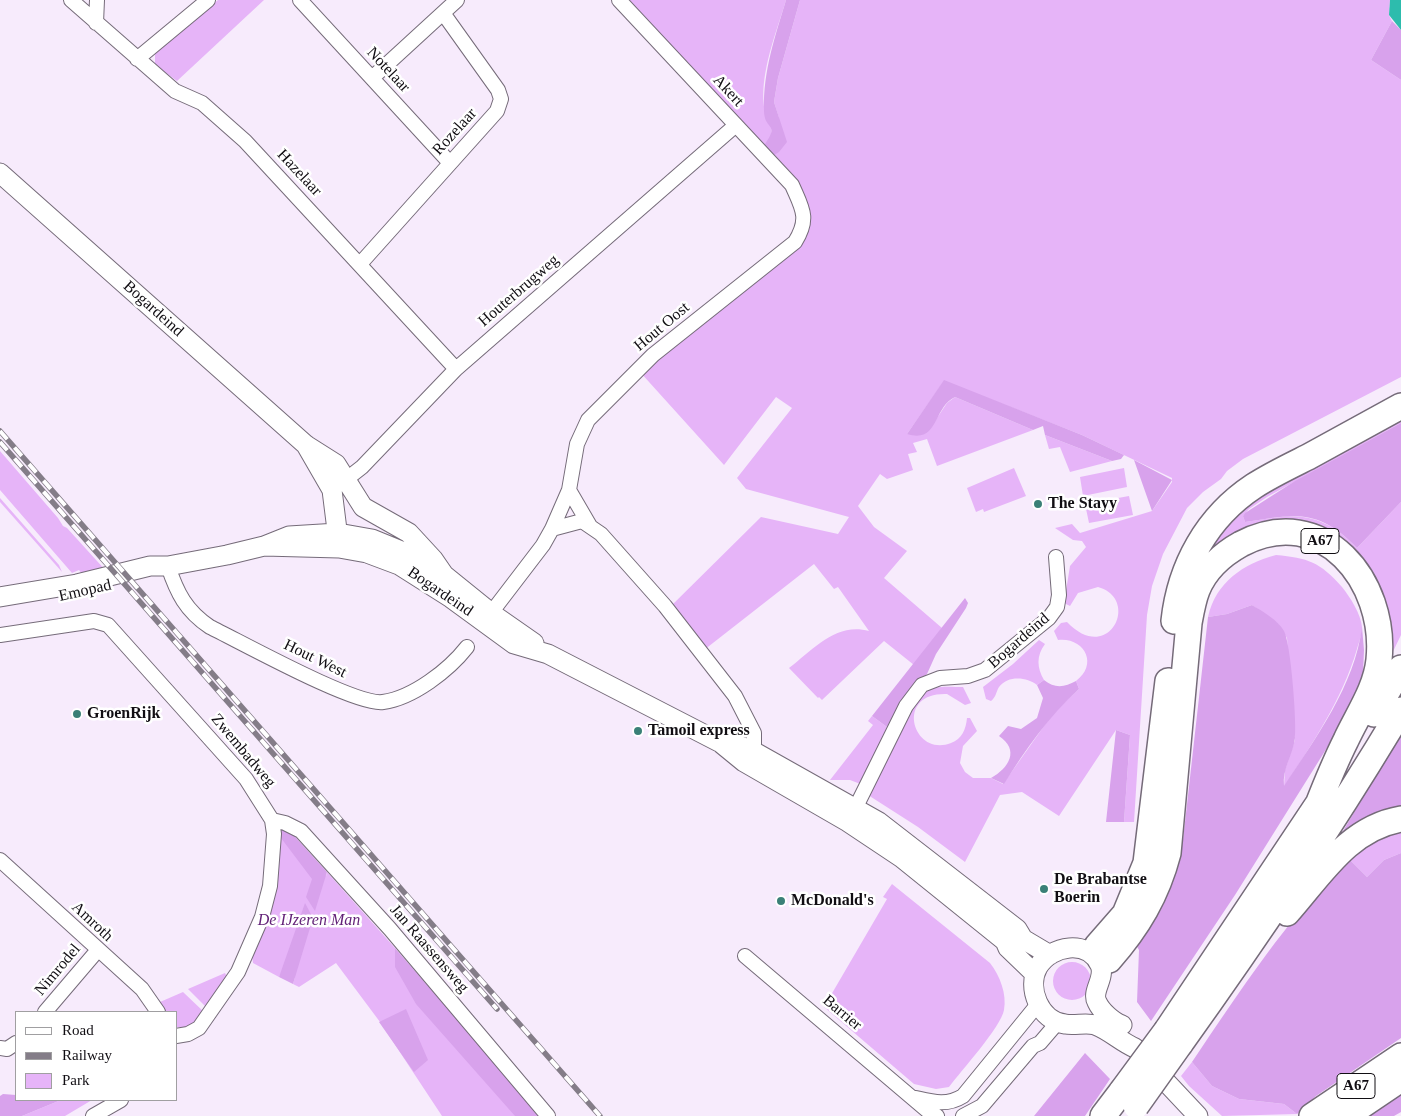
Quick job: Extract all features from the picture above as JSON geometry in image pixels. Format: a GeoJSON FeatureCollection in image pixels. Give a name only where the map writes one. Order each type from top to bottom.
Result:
{"type":"FeatureCollection","features":[{"type":"Feature","properties":{"kind":"highway"},"geometry":{"type":"LineString","coordinates":[[1097,950],[1137,886],[1148,853],[1176,604],[1185,571],[1197,545],[1224,511],[1254,486],[1401,406]]}},
{"type":"Feature","properties":{"kind":"highway","name":"A67"},"geometry":{"type":"LineString","coordinates":[[1097,950],[1127,940],[1158,889],[1168,853],[1189,623],[1198,588],[1209,570],[1234,548],[1269,535],[1303,535],[1329,545],[1341,553],[1358,571],[1366,583],[1379,621],[1379,662],[1372,688],[1346,740],[1317,806]]}},
{"type":"Feature","properties":{"kind":"highway","name":"A67"},"geometry":{"type":"LineString","coordinates":[[1103,1116],[1129,1104],[1174,1037],[1401,668]]}},
{"type":"Feature","properties":{"kind":"highway","name":"A67"},"geometry":{"type":"LineString","coordinates":[[1229,976],[1314,849],[1401,710]]}},
{"type":"Feature","properties":{"kind":"highway","name":"A67"},"geometry":{"type":"LineString","coordinates":[[1174,1037],[1341,851],[1369,830],[1401,819]]}},
{"type":"Feature","properties":{"kind":"highway","name":"A67"},"geometry":{"type":"LineString","coordinates":[[1312,1116],[1401,1056]]}},
{"type":"Feature","properties":{"kind":"highway","name":"A67"},"geometry":{"type":"LineString","coordinates":[[1346,1116],[1401,1079]]}},
{"type":"Feature","properties":{"kind":"main road","name":"Bogardeind"},"geometry":{"type":"LineString","coordinates":[[0,173],[306,444],[336,464],[339,485],[338,540]]}},
{"type":"Feature","properties":{"kind":"main road","name":"Bogardeind"},"geometry":{"type":"LineString","coordinates":[[339,485],[363,507],[409,533],[444,574]]}},
{"type":"Feature","properties":{"kind":"main road","name":"Emopad"},"geometry":{"type":"LineString","coordinates":[[0,597],[77,584],[150,566],[168,566],[264,546],[288,536],[338,540]]}},
{"type":"Feature","properties":{"kind":"main road","name":"Bogardeind"},"geometry":{"type":"LineString","coordinates":[[338,540],[372,539],[407,552],[444,574],[491,613],[548,654],[719,742],[728,752],[748,756],[852,815],[902,858],[1011,935],[1023,939],[1045,958]]}},
{"type":"Feature","properties":{"kind":"main road","name":"Bogardeind"},"geometry":{"type":"LineString","coordinates":[[338,540],[400,565],[451,598],[506,640],[548,654]]}},
{"type":"Feature","properties":{"kind":"main road","name":"Emopad"},"geometry":{"type":"LineString","coordinates":[[0,607],[85,594],[152,574],[168,566]]}},
{"type":"Feature","properties":{"kind":"main road"},"geometry":{"type":"LineString","coordinates":[[1056,1017],[1091,1011],[1101,1002],[1112,979],[1097,950],[1071,937],[1045,958],[1034,989],[1038,1004],[1056,1017],[1090,1023],[1135,1048]]}},
{"type":"Feature","properties":{"kind":"main road"},"geometry":{"type":"LineString","coordinates":[[1045,958],[1045,996],[1056,1017]]}},
{"type":"Feature","properties":{"kind":"main road"},"geometry":{"type":"LineString","coordinates":[[1101,1002],[1115,1023],[1122,1025],[1135,1048],[1191,1112],[1211,1116]]}},
{"type":"Feature","properties":{"kind":"street","name":"Hazelaar"},"geometry":{"type":"LineString","coordinates":[[71,0],[175,90],[202,103],[245,141],[456,369]]}},
{"type":"Feature","properties":{"kind":"street"},"geometry":{"type":"LineString","coordinates":[[96,23],[97,0]]}},
{"type":"Feature","properties":{"kind":"street"},"geometry":{"type":"LineString","coordinates":[[137,59],[208,0]]}},
{"type":"Feature","properties":{"kind":"street","name":"Notelaar"},"geometry":{"type":"LineString","coordinates":[[300,0],[450,163]]}},
{"type":"Feature","properties":{"kind":"street"},"geometry":{"type":"LineString","coordinates":[[372,78],[457,0]]}},
{"type":"Feature","properties":{"kind":"street","name":"Akert"},"geometry":{"type":"LineString","coordinates":[[619,0],[792,184],[804,211]]}},
{"type":"Feature","properties":{"kind":"street","name":"Rozelaar"},"geometry":{"type":"LineString","coordinates":[[360,264],[497,111],[501,99],[498,90],[443,13]]}},
{"type":"Feature","properties":{"kind":"street","name":"Houterbrugweg"},"geometry":{"type":"LineString","coordinates":[[339,485],[362,468],[456,369],[736,125]]}},
{"type":"Feature","properties":{"kind":"street","name":"Hout Oost"},"geometry":{"type":"LineString","coordinates":[[491,613],[543,545],[552,529],[569,490],[577,444],[588,420],[653,355],[795,242],[803,229],[804,211]]}},
{"type":"Feature","properties":{"kind":"street"},"geometry":{"type":"LineString","coordinates":[[569,490],[590,526]]}},
{"type":"Feature","properties":{"kind":"street"},"geometry":{"type":"LineString","coordinates":[[552,529],[582,521],[590,526],[600,534],[665,606],[735,696],[754,734],[748,756]]}},
{"type":"Feature","properties":{"kind":"street","name":"Bogardeind"},"geometry":{"type":"LineString","coordinates":[[852,815],[906,706],[922,685],[940,678],[968,676],[985,670],[1049,618],[1057,607],[1059,595],[1056,557]]}},
{"type":"Feature","properties":{"kind":"street","name":"Hout West"},"geometry":{"type":"LineString","coordinates":[[168,566],[184,604],[193,614],[210,627],[342,692],[369,702],[382,702],[406,696],[454,664],[468,647]]}},
{"type":"Feature","properties":{"kind":"street","name":"Zwembadweg"},"geometry":{"type":"LineString","coordinates":[[0,635],[94,621],[108,625],[246,779],[272,820],[274,834],[270,886],[262,916],[245,959],[199,1028],[188,1034],[178,1036]]}},
{"type":"Feature","properties":{"kind":"street","name":"Jan Raassensweg"},"geometry":{"type":"LineString","coordinates":[[272,820],[285,823],[301,831],[386,925],[548,1116]]}},
{"type":"Feature","properties":{"kind":"street","name":"Amroth"},"geometry":{"type":"LineString","coordinates":[[0,860],[97,951],[142,989],[157,1011]]}},
{"type":"Feature","properties":{"kind":"street","name":"Nimrodel"},"geometry":{"type":"LineString","coordinates":[[46,1011],[97,951]]}},
{"type":"Feature","properties":{"kind":"street","name":"Barrier"},"geometry":{"type":"LineString","coordinates":[[745,956],[916,1098],[929,1112],[938,1116]]}},
{"type":"Feature","properties":{"kind":"street","name":"Barrier"},"geometry":{"type":"LineString","coordinates":[[916,1098],[942,1104],[955,1101],[963,1096],[1038,1004]]}},
{"type":"Feature","properties":{"kind":"street"},"geometry":{"type":"LineString","coordinates":[[963,1116],[982,1106],[1033,1046],[1034,1039],[1056,1017]]}},
{"type":"Feature","properties":{"kind":"street"},"geometry":{"type":"LineString","coordinates":[[0,1048],[7,1049],[15,1044]]}},
{"type":"Feature","properties":{"kind":"street"},"geometry":{"type":"LineString","coordinates":[[93,1116],[118,1101]]}},
{"type":"Feature","properties":{"kind":"green space"},"geometry":{"type":"Polygon","coordinates":[[[218,0],[264,0],[177,81],[155,65],[155,54],[218,0]]]}},
{"type":"Feature","properties":{"kind":"green space"},"geometry":{"type":"Polygon","coordinates":[[[623,0],[786,0],[771,47],[764,82],[766,114],[772,128],[770,140],[761,150],[623,0]]]}},
{"type":"Feature","properties":{"kind":"green space"},"geometry":{"type":"Polygon","coordinates":[[[786,0],[800,0],[778,78],[774,102],[787,142],[779,152],[768,159],[761,150],[772,130],[765,117],[765,82],[770,54],[786,0]]]}},
{"type":"Feature","properties":{"kind":"green space"},"geometry":{"type":"Polygon","coordinates":[[[800,0],[1390,0],[1389,15],[1392,21],[1371,60],[1401,80],[1401,377],[1243,459],[1203,492],[1187,508],[1163,554],[1152,586],[1147,615],[1134,822],[1124,822],[1130,735],[1116,730],[1059,816],[1022,792],[1000,795],[965,862],[918,827],[868,795],[909,710],[925,691],[939,687],[963,687],[971,703],[965,705],[947,694],[930,696],[920,703],[915,713],[914,723],[919,734],[927,741],[938,745],[951,743],[961,736],[966,726],[967,718],[970,718],[977,731],[963,746],[960,763],[965,772],[973,778],[991,778],[1003,784],[1054,712],[1079,689],[1076,681],[1087,667],[1085,653],[1075,643],[1067,640],[1058,640],[1054,631],[1061,623],[1067,622],[1082,634],[1096,637],[1107,633],[1114,626],[1118,615],[1117,604],[1111,594],[1098,587],[1078,593],[1070,606],[1064,603],[1070,566],[1086,547],[1082,541],[1073,540],[1055,528],[1072,524],[1080,533],[1152,511],[1172,482],[1172,478],[1082,435],[944,381],[907,434],[931,427],[947,403],[955,397],[1033,430],[937,466],[927,439],[913,443],[917,452],[908,454],[913,470],[887,479],[880,474],[858,506],[874,527],[907,551],[884,578],[942,628],[914,665],[884,641],[822,700],[818,698],[789,668],[826,639],[836,634],[846,630],[857,629],[869,631],[838,587],[834,589],[814,564],[704,650],[668,609],[761,517],[838,534],[849,517],[746,489],[737,478],[792,408],[776,397],[724,465],[640,372],[761,274],[808,219],[768,159],[779,118],[774,102],[778,78],[800,0]]]}},
{"type":"Feature","properties":{"kind":"green space"},"geometry":{"type":"Polygon","coordinates":[[[1392,21],[1401,30],[1401,80],[1371,60],[1392,21]]]}},
{"type":"Feature","properties":{"kind":"green space"},"geometry":{"type":"Polygon","coordinates":[[[944,380],[1082,435],[1124,455],[1121,459],[1112,461],[1045,435],[1043,426],[1033,430],[955,397],[943,408],[935,423],[925,434],[917,436],[907,434],[944,380]]]}},
{"type":"Feature","properties":{"kind":"green space"},"geometry":{"type":"Polygon","coordinates":[[[1401,411],[1401,423],[1267,497],[1249,509],[1243,516],[1245,522],[1278,517],[1306,517],[1330,526],[1357,548],[1401,502],[1401,635],[1384,670],[1378,603],[1295,530],[1183,584],[1238,503],[1401,411]]]}},
{"type":"Feature","properties":{"kind":"green space"},"geometry":{"type":"Polygon","coordinates":[[[1401,423],[1401,502],[1357,548],[1330,526],[1306,517],[1278,517],[1245,522],[1243,516],[1245,513],[1295,481],[1401,423]]]}},
{"type":"Feature","properties":{"kind":"green space"},"geometry":{"type":"Polygon","coordinates":[[[1045,435],[1112,461],[1070,472],[1060,447],[1049,449],[1045,435]]]}},
{"type":"Feature","properties":{"kind":"green space"},"geometry":{"type":"Polygon","coordinates":[[[0,451],[63,526],[67,528],[107,572],[85,578],[79,570],[72,573],[0,490],[0,451]]]}},
{"type":"Feature","properties":{"kind":"green space"},"geometry":{"type":"Polygon","coordinates":[[[1134,460],[1172,480],[1152,511],[1134,460]]]}},
{"type":"Feature","properties":{"kind":"green space"},"geometry":{"type":"Polygon","coordinates":[[[1014,468],[1026,496],[984,512],[983,509],[976,512],[967,488],[1014,468]]]}},
{"type":"Feature","properties":{"kind":"green space"},"geometry":{"type":"Polygon","coordinates":[[[1124,468],[1127,487],[1083,496],[1080,477],[1124,468]]]}},
{"type":"Feature","properties":{"kind":"green space"},"geometry":{"type":"Polygon","coordinates":[[[1129,496],[1133,515],[1089,523],[1085,504],[1129,496]]]}},
{"type":"Feature","properties":{"kind":"green space"},"geometry":{"type":"Polygon","coordinates":[[[0,498],[59,565],[62,572],[0,502],[0,498]]]}},
{"type":"Feature","properties":{"kind":"green space"},"geometry":{"type":"Polygon","coordinates":[[[1276,555],[1305,560],[1327,572],[1342,587],[1352,601],[1360,617],[1362,627],[1362,633],[1351,668],[1335,704],[1284,787],[1285,770],[1295,740],[1287,638],[1278,624],[1252,605],[1227,614],[1208,617],[1217,594],[1224,584],[1242,569],[1276,555]]]}},
{"type":"Feature","properties":{"kind":"green space"},"geometry":{"type":"Polygon","coordinates":[[[965,598],[968,603],[966,608],[936,654],[927,674],[905,695],[887,727],[872,716],[965,598]]]}},
{"type":"Feature","properties":{"kind":"green space"},"geometry":{"type":"Polygon","coordinates":[[[1252,605],[1278,623],[1287,639],[1293,684],[1295,738],[1285,774],[1284,786],[1332,711],[1351,670],[1358,649],[1362,627],[1364,650],[1363,674],[1356,694],[1330,743],[1235,895],[1151,1021],[1137,1002],[1139,950],[1133,940],[1163,905],[1171,886],[1183,840],[1208,617],[1227,614],[1252,605]]]}},
{"type":"Feature","properties":{"kind":"green space"},"geometry":{"type":"Polygon","coordinates":[[[1039,640],[1045,644],[1038,662],[1044,680],[1037,685],[1028,680],[1012,679],[999,687],[991,701],[986,699],[983,687],[1013,664],[1039,640]]]}},
{"type":"Feature","properties":{"kind":"green space"},"geometry":{"type":"Polygon","coordinates":[[[1044,680],[1056,686],[1068,685],[1076,681],[1079,689],[1038,734],[1004,784],[991,778],[1003,769],[1010,759],[1009,747],[999,736],[1008,726],[1021,729],[1037,718],[1043,698],[1037,685],[1044,680]]]}},
{"type":"Feature","properties":{"kind":"green space"},"geometry":{"type":"Polygon","coordinates":[[[872,716],[887,727],[863,785],[850,780],[830,780],[873,725],[868,721],[872,716]]]}},
{"type":"Feature","properties":{"kind":"green space"},"geometry":{"type":"Polygon","coordinates":[[[1116,730],[1130,735],[1124,822],[1106,822],[1116,730]]]}},
{"type":"Feature","properties":{"kind":"green space"},"geometry":{"type":"Polygon","coordinates":[[[1401,733],[1401,812],[1333,848],[1401,733]]]}},
{"type":"Feature","properties":{"kind":"green space"},"geometry":{"type":"Polygon","coordinates":[[[281,827],[289,830],[327,872],[315,911],[306,897],[312,879],[278,834],[281,827]]]}},
{"type":"Feature","properties":{"kind":"green space"},"geometry":{"type":"Polygon","coordinates":[[[1401,831],[1401,853],[1384,860],[1367,877],[1348,858],[1373,841],[1401,831]]]}},
{"type":"Feature","properties":{"kind":"green space","name":"De IJzeren Man"},"geometry":{"type":"Polygon","coordinates":[[[278,834],[326,876],[327,872],[395,948],[395,953],[541,1116],[442,1116],[380,1022],[336,963],[299,987],[293,984],[295,977],[282,971],[279,977],[253,963],[252,955],[278,834]]]}},
{"type":"Feature","properties":{"kind":"green space"},"geometry":{"type":"Polygon","coordinates":[[[1401,853],[1401,1038],[1316,1096],[1297,1114],[1284,1104],[1239,1099],[1212,1086],[1192,1062],[1284,931],[1348,858],[1367,877],[1384,860],[1401,853]]]}},
{"type":"Feature","properties":{"kind":"green space"},"geometry":{"type":"Polygon","coordinates":[[[892,884],[990,963],[1002,985],[1005,1004],[1001,1018],[988,1038],[949,1087],[936,1089],[914,1084],[824,1007],[887,899],[883,897],[892,884]]]}},
{"type":"Feature","properties":{"kind":"green space"},"geometry":{"type":"Polygon","coordinates":[[[305,903],[313,918],[293,984],[279,977],[305,903]]]}},
{"type":"Feature","properties":{"kind":"green space"},"geometry":{"type":"Polygon","coordinates":[[[395,948],[541,1116],[515,1116],[416,1004],[395,967],[395,948]]]}},
{"type":"Feature","properties":{"kind":"green space"},"geometry":{"type":"Polygon","coordinates":[[[1072,962],[1085,968],[1091,981],[1085,994],[1072,1000],[1059,994],[1053,981],[1059,968],[1072,962]]]}},
{"type":"Feature","properties":{"kind":"green space"},"geometry":{"type":"Polygon","coordinates":[[[225,973],[227,977],[207,1008],[188,989],[225,973]]]}},
{"type":"Feature","properties":{"kind":"green space"},"geometry":{"type":"Polygon","coordinates":[[[183,992],[204,1012],[193,1024],[186,1027],[178,1027],[178,1011],[164,1011],[160,1002],[183,992]]]}},
{"type":"Feature","properties":{"kind":"green space"},"geometry":{"type":"Polygon","coordinates":[[[406,1009],[428,1060],[414,1072],[379,1022],[406,1009]]]}},
{"type":"Feature","properties":{"kind":"green space"},"geometry":{"type":"Polygon","coordinates":[[[1085,1053],[1110,1079],[1085,1116],[1034,1116],[1085,1053]]]}},
{"type":"Feature","properties":{"kind":"green space"},"geometry":{"type":"Polygon","coordinates":[[[1192,1062],[1212,1086],[1239,1099],[1284,1104],[1297,1114],[1222,1116],[1189,1086],[1181,1076],[1192,1062]]]}},
{"type":"Feature","properties":{"kind":"green space"},"geometry":{"type":"Polygon","coordinates":[[[1401,1083],[1401,1112],[1394,1116],[1366,1116],[1401,1083]]]}},
{"type":"Feature","properties":{"kind":"green space"},"geometry":{"type":"Polygon","coordinates":[[[3,1094],[15,1095],[15,1101],[59,1101],[22,1116],[0,1116],[0,1096],[3,1094]]]}},
{"type":"Feature","properties":{"kind":"green space"},"geometry":{"type":"Polygon","coordinates":[[[59,1101],[90,1101],[65,1116],[22,1116],[59,1101]]]}},
{"type":"Feature","properties":{"kind":"shaded area"},"geometry":{"type":"Polygon","coordinates":[[[1390,0],[1401,0],[1401,30],[1389,15],[1390,0]]]}},
{"type":"Feature","properties":{"kind":"railway"},"geometry":{"type":"LineString","coordinates":[[0,431],[600,1116]]}},
{"type":"Feature","properties":{"kind":"railway"},"geometry":{"type":"LineString","coordinates":[[0,442],[497,1009]]}},
{"type":"Feature","properties":{"kind":"place","name":"The Stayy"},"geometry":{"type":"Point","coordinates":[1038,504]}},
{"type":"Feature","properties":{"kind":"place","name":"GroenRijk"},"geometry":{"type":"Point","coordinates":[77,714]}},
{"type":"Feature","properties":{"kind":"place","name":"Tamoil express"},"geometry":{"type":"Point","coordinates":[638,731]}},
{"type":"Feature","properties":{"kind":"place","name":"De Brabantse Boerin"},"geometry":{"type":"Point","coordinates":[1044,889]}},
{"type":"Feature","properties":{"kind":"place","name":"McDonald's"},"geometry":{"type":"Point","coordinates":[781,901]}}]}
